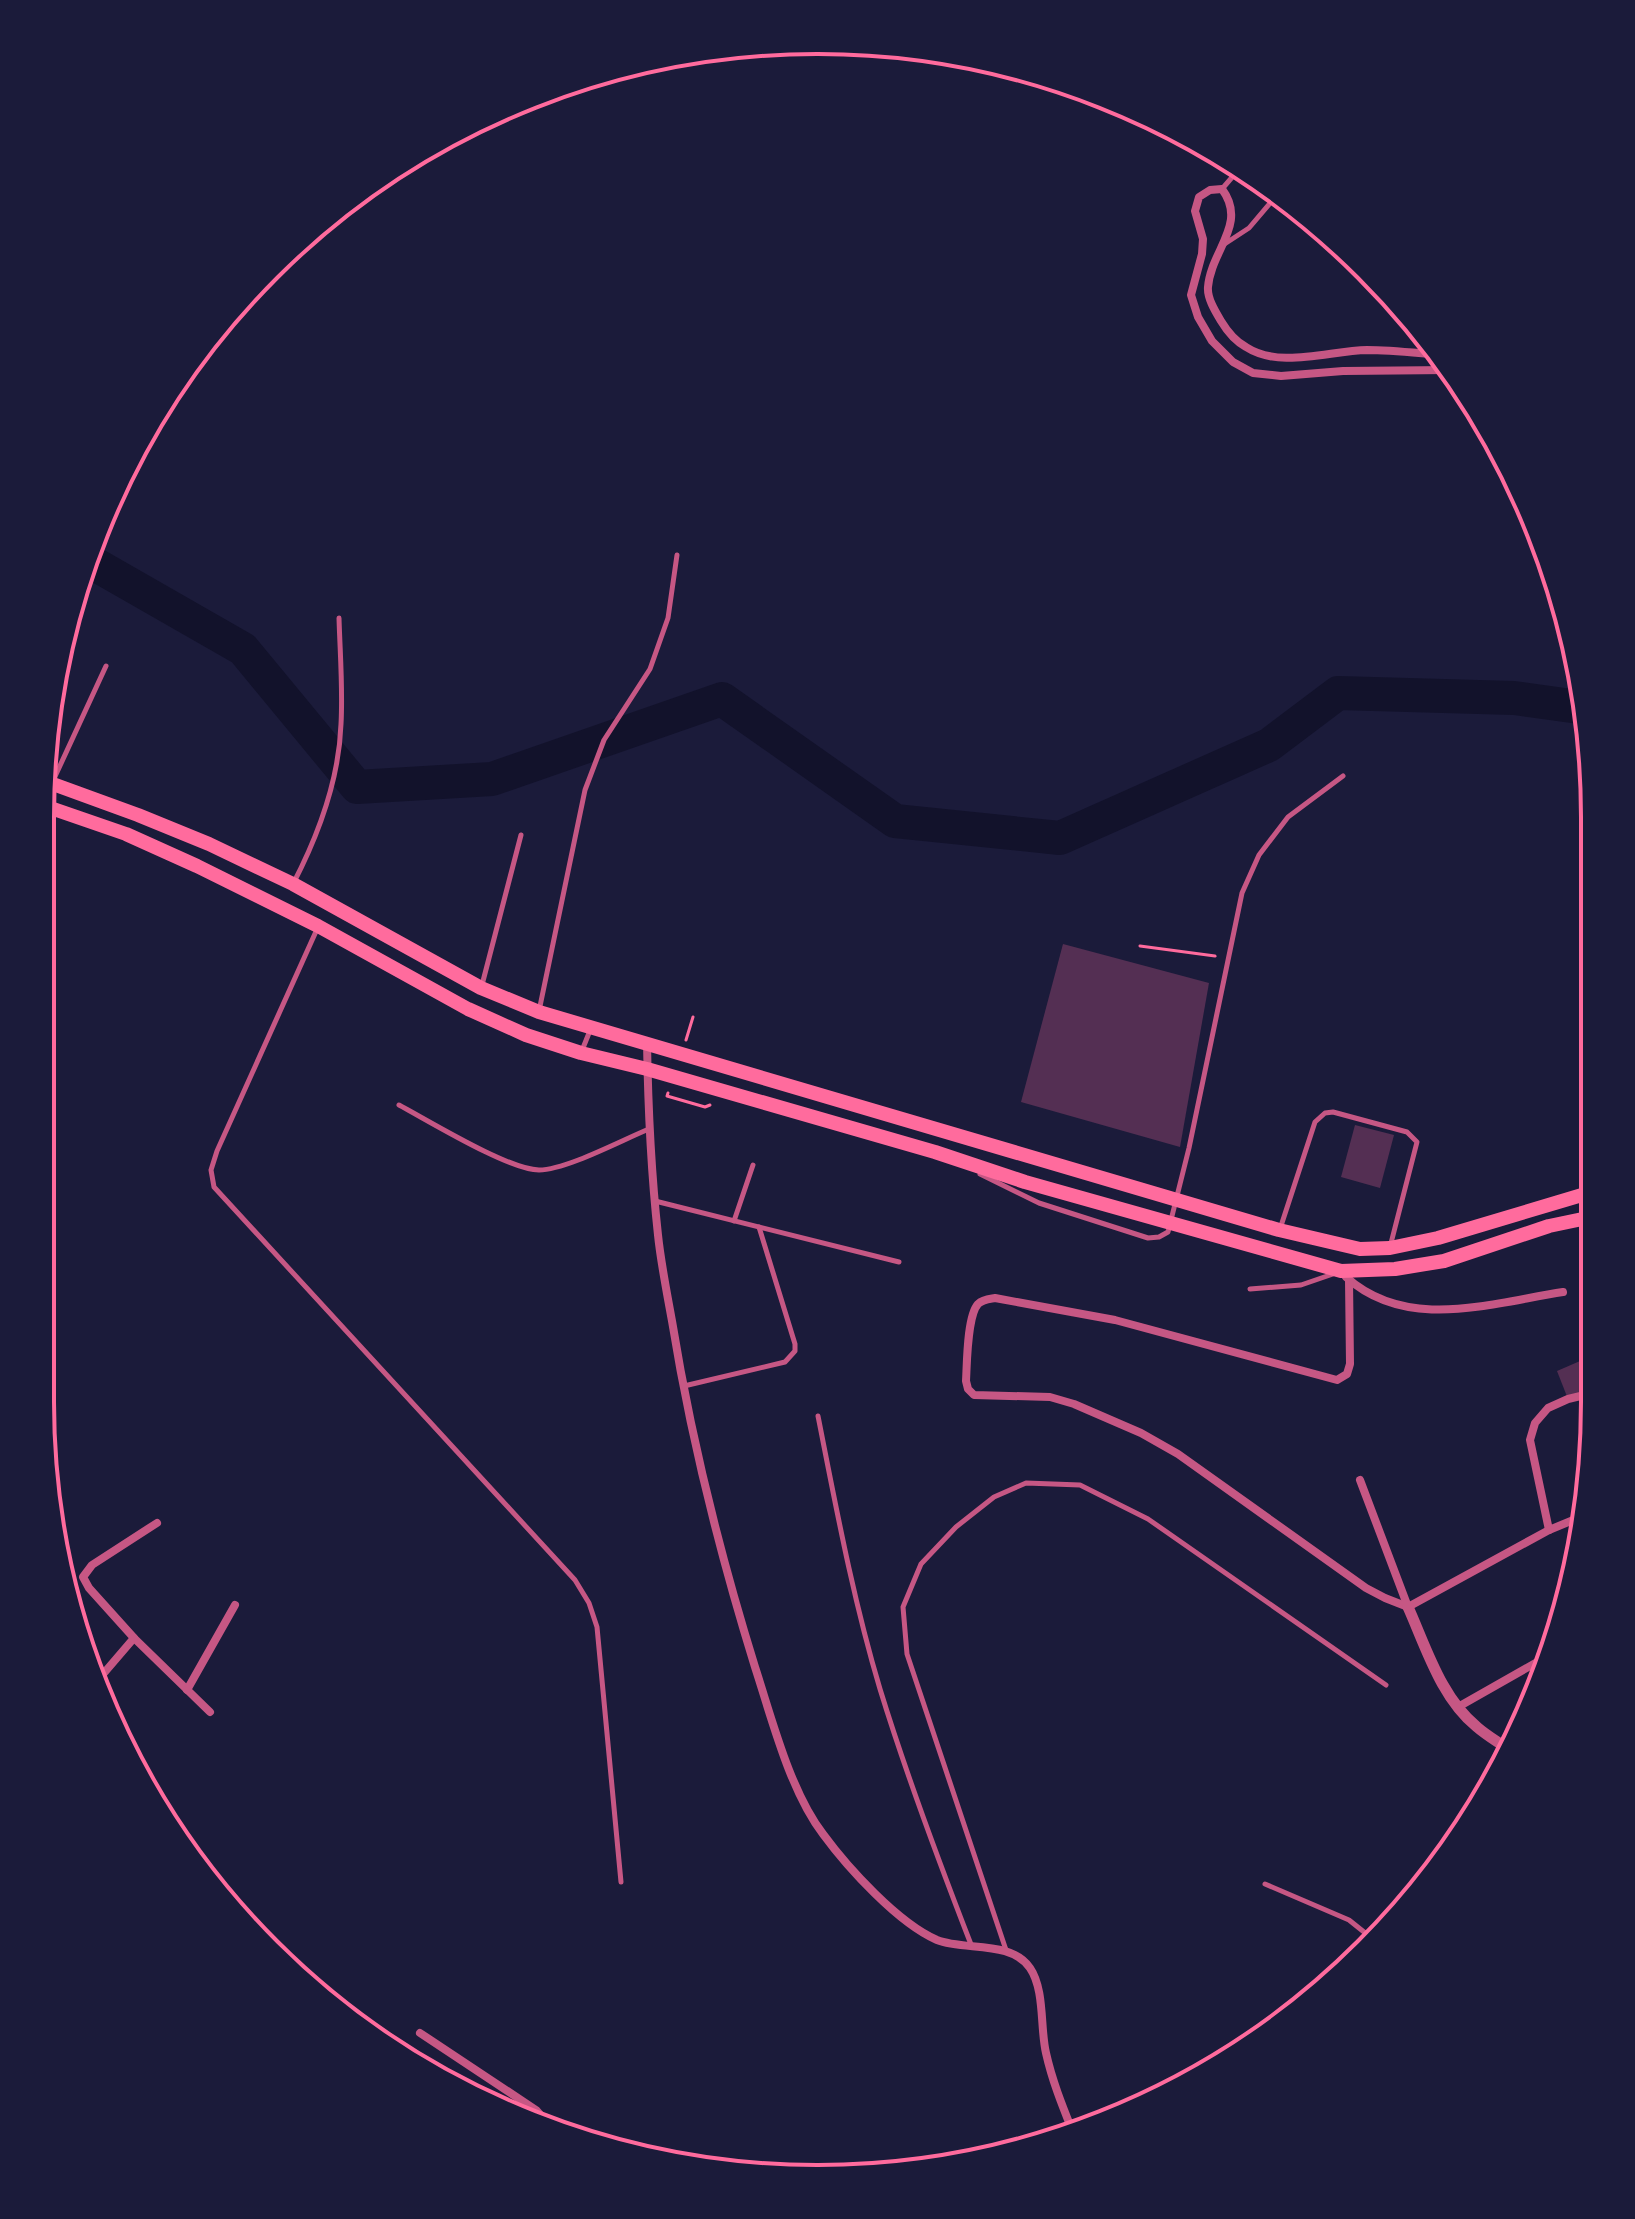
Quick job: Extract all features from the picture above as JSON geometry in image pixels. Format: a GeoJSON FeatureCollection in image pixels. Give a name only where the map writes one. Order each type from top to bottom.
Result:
{"type":"FeatureCollection","features":[{"type":"Feature","properties":{"kind":"main road"},"geometry":{"type":"LineString","coordinates":[[55,785],[209,844],[293,884],[481,988],[539,1012],[1279,1230],[1360,1249],[1390,1248],[1438,1238],[1581,1195]]}},
{"type":"Feature","properties":{"kind":"main road"},"geometry":{"type":"LineString","coordinates":[[54,809],[126,834],[197,866],[318,926],[468,1009],[526,1035],[935,1152],[1025,1182],[1345,1276],[1444,1261],[1549,1226],[1581,1219]]}},
{"type":"Feature","properties":{"kind":"street"},"geometry":{"type":"LineString","coordinates":[[1424,354],[1368,350],[1285,358],[1264,356],[1245,347],[1220,320],[1208,289],[1232,221],[1231,202],[1222,189],[1210,190],[1199,197],[1195,211],[1203,239],[1202,254],[1191,295],[1198,317],[1212,341],[1233,362],[1253,373],[1281,376],[1343,371],[1435,370]]}},
{"type":"Feature","properties":{"kind":"street"},"geometry":{"type":"LineString","coordinates":[[647,1042],[658,1238],[683,1386],[726,1573],[794,1781],[820,1831],[860,1880],[902,1917],[936,1940],[972,1948],[1006,1950],[1030,1967],[1040,1998],[1045,2051],[1069,2122]]}},
{"type":"Feature","properties":{"kind":"street"},"geometry":{"type":"LineString","coordinates":[[1345,1276],[1377,1297],[1408,1309],[1443,1311],[1563,1292]]}},
{"type":"Feature","properties":{"kind":"street"},"geometry":{"type":"LineString","coordinates":[[1345,1276],[1350,1364],[1347,1374],[1337,1380],[1127,1323],[995,1298],[985,1299],[976,1306],[972,1316],[966,1381],[974,1395],[1050,1397],[1141,1433],[1178,1454],[1366,1588],[1408,1607]]}},
{"type":"Feature","properties":{"kind":"street"},"geometry":{"type":"LineString","coordinates":[[1549,1530],[1530,1440],[1535,1423],[1548,1408],[1581,1396]]}},
{"type":"Feature","properties":{"kind":"street"},"geometry":{"type":"LineString","coordinates":[[1360,1480],[1408,1607],[1442,1683],[1475,1726],[1500,1743]]}},
{"type":"Feature","properties":{"kind":"street"},"geometry":{"type":"LineString","coordinates":[[1408,1607],[1571,1521]]}},
{"type":"Feature","properties":{"kind":"street"},"geometry":{"type":"LineString","coordinates":[[157,1523],[92,1565],[83,1577],[89,1588],[134,1638],[210,1712]]}},
{"type":"Feature","properties":{"kind":"street"},"geometry":{"type":"LineString","coordinates":[[187,1690],[235,1605]]}},
{"type":"Feature","properties":{"kind":"street"},"geometry":{"type":"LineString","coordinates":[[104,1673],[134,1638]]}},
{"type":"Feature","properties":{"kind":"street"},"geometry":{"type":"LineString","coordinates":[[1458,1707],[1534,1664]]}},
{"type":"Feature","properties":{"kind":"street"},"geometry":{"type":"LineString","coordinates":[[420,2033],[537,2111]]}},
{"type":"Feature","properties":{"kind":"lane"},"geometry":{"type":"LineString","coordinates":[[1222,189],[1232,177]]}},
{"type":"Feature","properties":{"kind":"lane"},"geometry":{"type":"LineString","coordinates":[[1222,246],[1249,228],[1270,203]]}},
{"type":"Feature","properties":{"kind":"lane"},"geometry":{"type":"LineString","coordinates":[[539,1012],[585,790],[604,740],[650,669],[668,618],[677,555]]}},
{"type":"Feature","properties":{"kind":"lane"},"geometry":{"type":"LineString","coordinates":[[293,884],[314,844],[337,763],[341,724],[339,618]]}},
{"type":"Feature","properties":{"kind":"lane"},"geometry":{"type":"LineString","coordinates":[[56,763],[106,666]]}},
{"type":"Feature","properties":{"kind":"lane"},"geometry":{"type":"LineString","coordinates":[[1172,1224],[1242,893],[1259,855],[1288,817],[1343,776]]}},
{"type":"Feature","properties":{"kind":"lane"},"geometry":{"type":"LineString","coordinates":[[481,988],[521,835]]}},
{"type":"Feature","properties":{"kind":"lane"},"geometry":{"type":"LineString","coordinates":[[318,926],[217,1151],[211,1170],[214,1187],[575,1580],[589,1603],[597,1627],[621,1882]]}},
{"type":"Feature","properties":{"kind":"lane"},"geometry":{"type":"LineString","coordinates":[[581,1053],[591,1028]]}},
{"type":"Feature","properties":{"kind":"lane"},"geometry":{"type":"LineString","coordinates":[[399,1105],[513,1165],[539,1170],[564,1164],[650,1129]]}},
{"type":"Feature","properties":{"kind":"lane"},"geometry":{"type":"LineString","coordinates":[[1279,1230],[1315,1122],[1319,1116],[1333,1112],[1407,1132],[1417,1142],[1390,1248]]}},
{"type":"Feature","properties":{"kind":"lane"},"geometry":{"type":"LineString","coordinates":[[734,1221],[753,1165]]}},
{"type":"Feature","properties":{"kind":"lane"},"geometry":{"type":"LineString","coordinates":[[655,1201],[899,1262]]}},
{"type":"Feature","properties":{"kind":"lane"},"geometry":{"type":"LineString","coordinates":[[683,1386],[785,1362],[795,1351],[759,1227]]}},
{"type":"Feature","properties":{"kind":"lane"},"geometry":{"type":"LineString","coordinates":[[1250,1289],[1301,1285],[1345,1276]]}},
{"type":"Feature","properties":{"kind":"lane"},"geometry":{"type":"LineString","coordinates":[[818,1416],[845,1552],[880,1687],[922,1819],[972,1948]]}},
{"type":"Feature","properties":{"kind":"lane"},"geometry":{"type":"LineString","coordinates":[[1006,1950],[907,1654],[903,1607],[921,1564],[956,1527],[994,1497],[1026,1483],[1080,1485],[1148,1519],[1386,1685]]}},
{"type":"Feature","properties":{"kind":"lane"},"geometry":{"type":"LineString","coordinates":[[1265,1884],[1349,1920],[1365,1933]]}},
{"type":"Feature","properties":{"kind":"path"},"geometry":{"type":"LineString","coordinates":[[1140,946],[1229,958]]}},
{"type":"Feature","properties":{"kind":"building"},"geometry":{"type":"Polygon","coordinates":[[[1063,944],[1209,983],[1180,1147],[1021,1102],[1063,944]]]}},
{"type":"Feature","properties":{"kind":"building"},"geometry":{"type":"Polygon","coordinates":[[[1355,1125],[1394,1135],[1380,1188],[1341,1177],[1355,1125]]]}},
{"type":"Feature","properties":{"kind":"building"},"geometry":{"type":"Polygon","coordinates":[[[1581,1361],[1581,1396],[1568,1399],[1557,1371],[1581,1361]]]}},
{"type":"Feature","properties":{"kind":"waterway"},"geometry":{"type":"LineString","coordinates":[[97,566],[243,649],[357,787],[492,779],[722,699],[895,821],[1060,838],[1269,745],[1338,693],[1514,698],[1572,706]]}}]}
